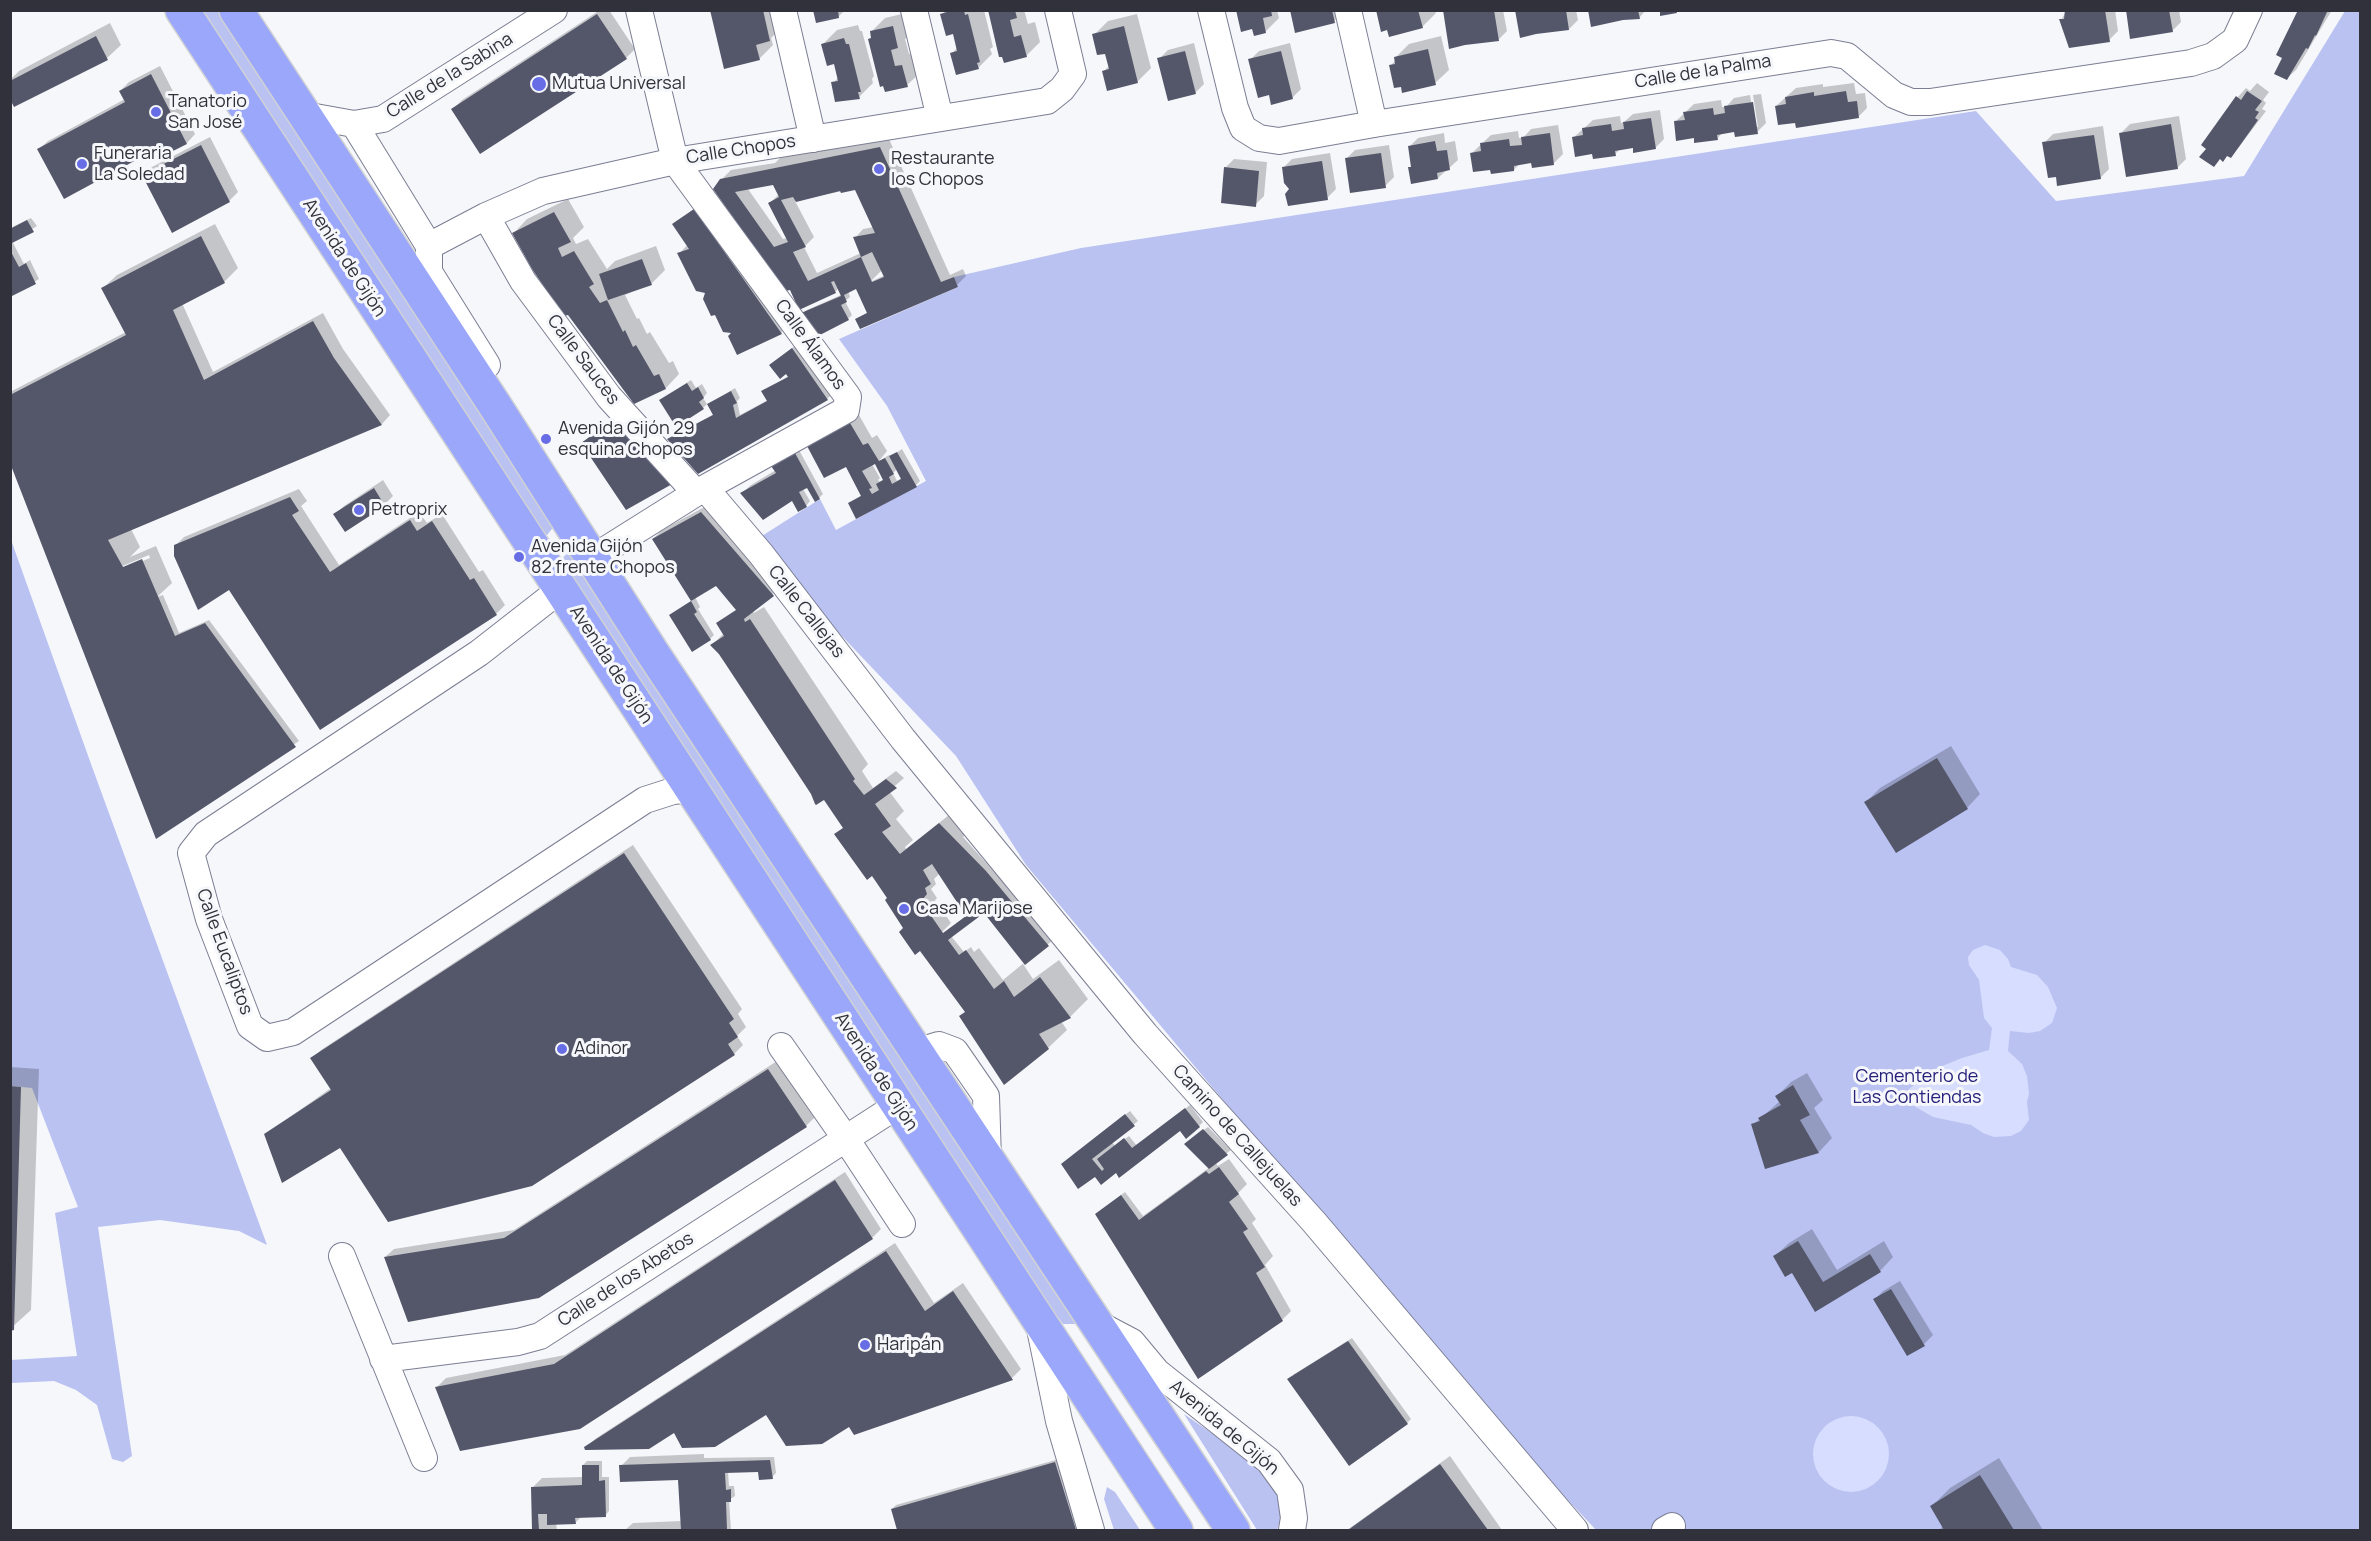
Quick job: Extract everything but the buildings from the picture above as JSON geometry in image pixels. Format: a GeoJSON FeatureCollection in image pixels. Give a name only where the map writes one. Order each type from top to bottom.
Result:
{"type":"FeatureCollection","features":[{"type":"Feature","properties":{"kind":"highway","name":"Avenida de Gijón"},"geometry":{"type":"LineString","coordinates":[[182,10],[1176,1530]]}},
{"type":"Feature","properties":{"kind":"highway","name":"Avenida de Gijón"},"geometry":{"type":"LineString","coordinates":[[236,10],[494,404],[591,559],[1233,1530]]}},
{"type":"Feature","properties":{"kind":"highway"},"geometry":{"type":"LineString","coordinates":[[1128,1455],[1164,1484],[1195,1530]]}},
{"type":"Feature","properties":{"kind":"street","name":"Calle de la Sabina"},"geometry":{"type":"LineString","coordinates":[[304,115],[354,124],[383,119],[554,10]]}},
{"type":"Feature","properties":{"kind":"street"},"geometry":{"type":"LineString","coordinates":[[639,10],[675,161]]}},
{"type":"Feature","properties":{"kind":"street"},"geometry":{"type":"LineString","coordinates":[[783,10],[813,139]]}},
{"type":"Feature","properties":{"kind":"street"},"geometry":{"type":"LineString","coordinates":[[914,10],[940,118]]}},
{"type":"Feature","properties":{"kind":"street","name":"Calle Chopos"},"geometry":{"type":"LineString","coordinates":[[429,246],[486,216],[543,191],[675,161],[1047,101],[1062,89],[1073,74],[1058,10]]}},
{"type":"Feature","properties":{"kind":"street","name":"Calle de la Palma"},"geometry":{"type":"LineString","coordinates":[[1211,10],[1235,108],[1243,128],[1259,138],[1278,141],[1831,53],[1847,56],[1894,95],[1911,102],[1930,102],[2191,63],[2213,56],[2235,40],[2249,10]]}},
{"type":"Feature","properties":{"kind":"street"},"geometry":{"type":"LineString","coordinates":[[1348,10],[1374,124]]}},
{"type":"Feature","properties":{"kind":"street","name":"Avenida de Gijón"},"geometry":{"type":"LineString","coordinates":[[354,124],[429,246],[429,272],[491,371],[494,404]]}},
{"type":"Feature","properties":{"kind":"street","name":"Calle Álamos"},"geometry":{"type":"LineString","coordinates":[[591,559],[701,490],[846,410],[848,397],[675,161]]}},
{"type":"Feature","properties":{"kind":"street","name":"Calle Sauces"},"geometry":{"type":"LineString","coordinates":[[486,216],[523,281],[609,397],[701,490]]}},
{"type":"Feature","properties":{"kind":"street","name":"Calle Callejas"},"geometry":{"type":"LineString","coordinates":[[701,490],[761,554],[903,739]]}},
{"type":"Feature","properties":{"kind":"street","name":"Calle Eucaliptos"},"geometry":{"type":"LineString","coordinates":[[561,589],[479,653],[206,834],[191,853],[209,919],[250,1026],[267,1038],[293,1032],[645,800],[693,789]]}},
{"type":"Feature","properties":{"kind":"street","name":"Camino de Callejuelas"},"geometry":{"type":"LineString","coordinates":[[903,739],[1145,1034],[1314,1221],[1575,1530]]}},
{"type":"Feature","properties":{"kind":"street"},"geometry":{"type":"LineString","coordinates":[[781,1046],[902,1224]]}},
{"type":"Feature","properties":{"kind":"street","name":"Calle de los Abetos"},"geometry":{"type":"LineString","coordinates":[[382,1359],[518,1342],[540,1336],[898,1105]]}},
{"type":"Feature","properties":{"kind":"street"},"geometry":{"type":"LineString","coordinates":[[342,1256],[424,1458]]}},
{"type":"Feature","properties":{"kind":"street","name":"Avenida de Gijón"},"geometry":{"type":"LineString","coordinates":[[1038,1320],[1059,1421],[1091,1530]]}},
{"type":"Feature","properties":{"kind":"street","name":"Avenida de Gijón"},"geometry":{"type":"LineString","coordinates":[[1094,1322],[1132,1342],[1157,1372],[1269,1461],[1290,1490],[1294,1518],[1292,1530]]}},
{"type":"Feature","properties":{"kind":"green space"},"geometry":{"type":"Polygon","coordinates":[[[201,11],[220,11],[556,524],[543,540],[201,11]]]}},
{"type":"Feature","properties":{"kind":"green space","name":"Cementerio de Las Contiendas"},"geometry":{"type":"Polygon","coordinates":[[[2345,11],[2360,11],[2360,1530],[1596,1530],[1434,1358],[1253,1136],[1026,865],[956,756],[754,541],[820,499],[836,530],[926,481],[887,406],[839,339],[958,287],[954,277],[1081,248],[1976,111],[2056,201],[2244,176],[2345,11]]]}},
{"type":"Feature","properties":{"kind":"green space"},"geometry":{"type":"Polygon","coordinates":[[[10,537],[267,1245],[239,1231],[160,1220],[98,1227],[132,1456],[123,1462],[112,1459],[97,1405],[76,1390],[54,1381],[11,1383],[11,1360],[77,1356],[55,1213],[78,1207],[32,1088],[11,1086],[10,537]]]}},
{"type":"Feature","properties":{"kind":"green space"},"geometry":{"type":"Polygon","coordinates":[[[571,550],[1078,1324],[1063,1324],[1019,1267],[559,561],[571,550]]]}},
{"type":"Feature","properties":{"kind":"green space"},"geometry":{"type":"Polygon","coordinates":[[[1184,1414],[1274,1476],[1283,1514],[1277,1530],[1257,1530],[1184,1414]]]}},
{"type":"Feature","properties":{"kind":"green space"},"geometry":{"type":"Polygon","coordinates":[[[1107,1487],[1115,1492],[1140,1530],[1114,1530],[1104,1499],[1107,1487]]]}},
{"type":"Feature","properties":{"kind":"shaded area"},"geometry":{"type":"Polygon","coordinates":[[[1985,945],[2000,950],[2008,959],[2011,967],[2037,975],[2048,987],[2057,1008],[2052,1023],[2040,1031],[2029,1033],[2010,1031],[2008,1051],[2022,1064],[2027,1076],[2029,1094],[2027,1102],[2029,1120],[2021,1131],[2011,1136],[1994,1137],[1971,1125],[1933,1117],[1909,1103],[1905,1097],[1909,1089],[1935,1069],[1989,1050],[1992,1028],[1984,1018],[1979,980],[1969,965],[1968,957],[1973,950],[1985,945]]]}},
{"type":"Feature","properties":{"kind":"shaded area"},"geometry":{"type":"Polygon","coordinates":[[[1851,1416],[1866,1419],[1878,1427],[1886,1439],[1889,1454],[1886,1469],[1878,1481],[1866,1489],[1851,1492],[1836,1489],[1824,1481],[1816,1469],[1813,1454],[1816,1439],[1824,1427],[1836,1419],[1851,1416]]]}},
{"type":"Feature","properties":{"kind":"place","name":"Mutua Universal"},"geometry":{"type":"Point","coordinates":[539,84]}},
{"type":"Feature","properties":{"kind":"place","name":"Tanatorio San José"},"geometry":{"type":"Point","coordinates":[156,112]}},
{"type":"Feature","properties":{"kind":"place","name":"Funeraria La Soledad"},"geometry":{"type":"Point","coordinates":[82,164]}},
{"type":"Feature","properties":{"kind":"place","name":"Restaurante los Chopos"},"geometry":{"type":"Point","coordinates":[879,169]}},
{"type":"Feature","properties":{"kind":"place","name":"Avenida Gijón 29 esquina Chopos"},"geometry":{"type":"Point","coordinates":[546,439]}},
{"type":"Feature","properties":{"kind":"place","name":"Petroprix"},"geometry":{"type":"Point","coordinates":[359,510]}},
{"type":"Feature","properties":{"kind":"place","name":"Avenida Gijón 82 frente Chopos"},"geometry":{"type":"Point","coordinates":[519,557]}},
{"type":"Feature","properties":{"kind":"place","name":"Casa Marijose"},"geometry":{"type":"Point","coordinates":[904,909]}},
{"type":"Feature","properties":{"kind":"place","name":"Adinor"},"geometry":{"type":"Point","coordinates":[562,1049]}},
{"type":"Feature","properties":{"kind":"place","name":"Haripán"},"geometry":{"type":"Point","coordinates":[865,1345]}}]}
